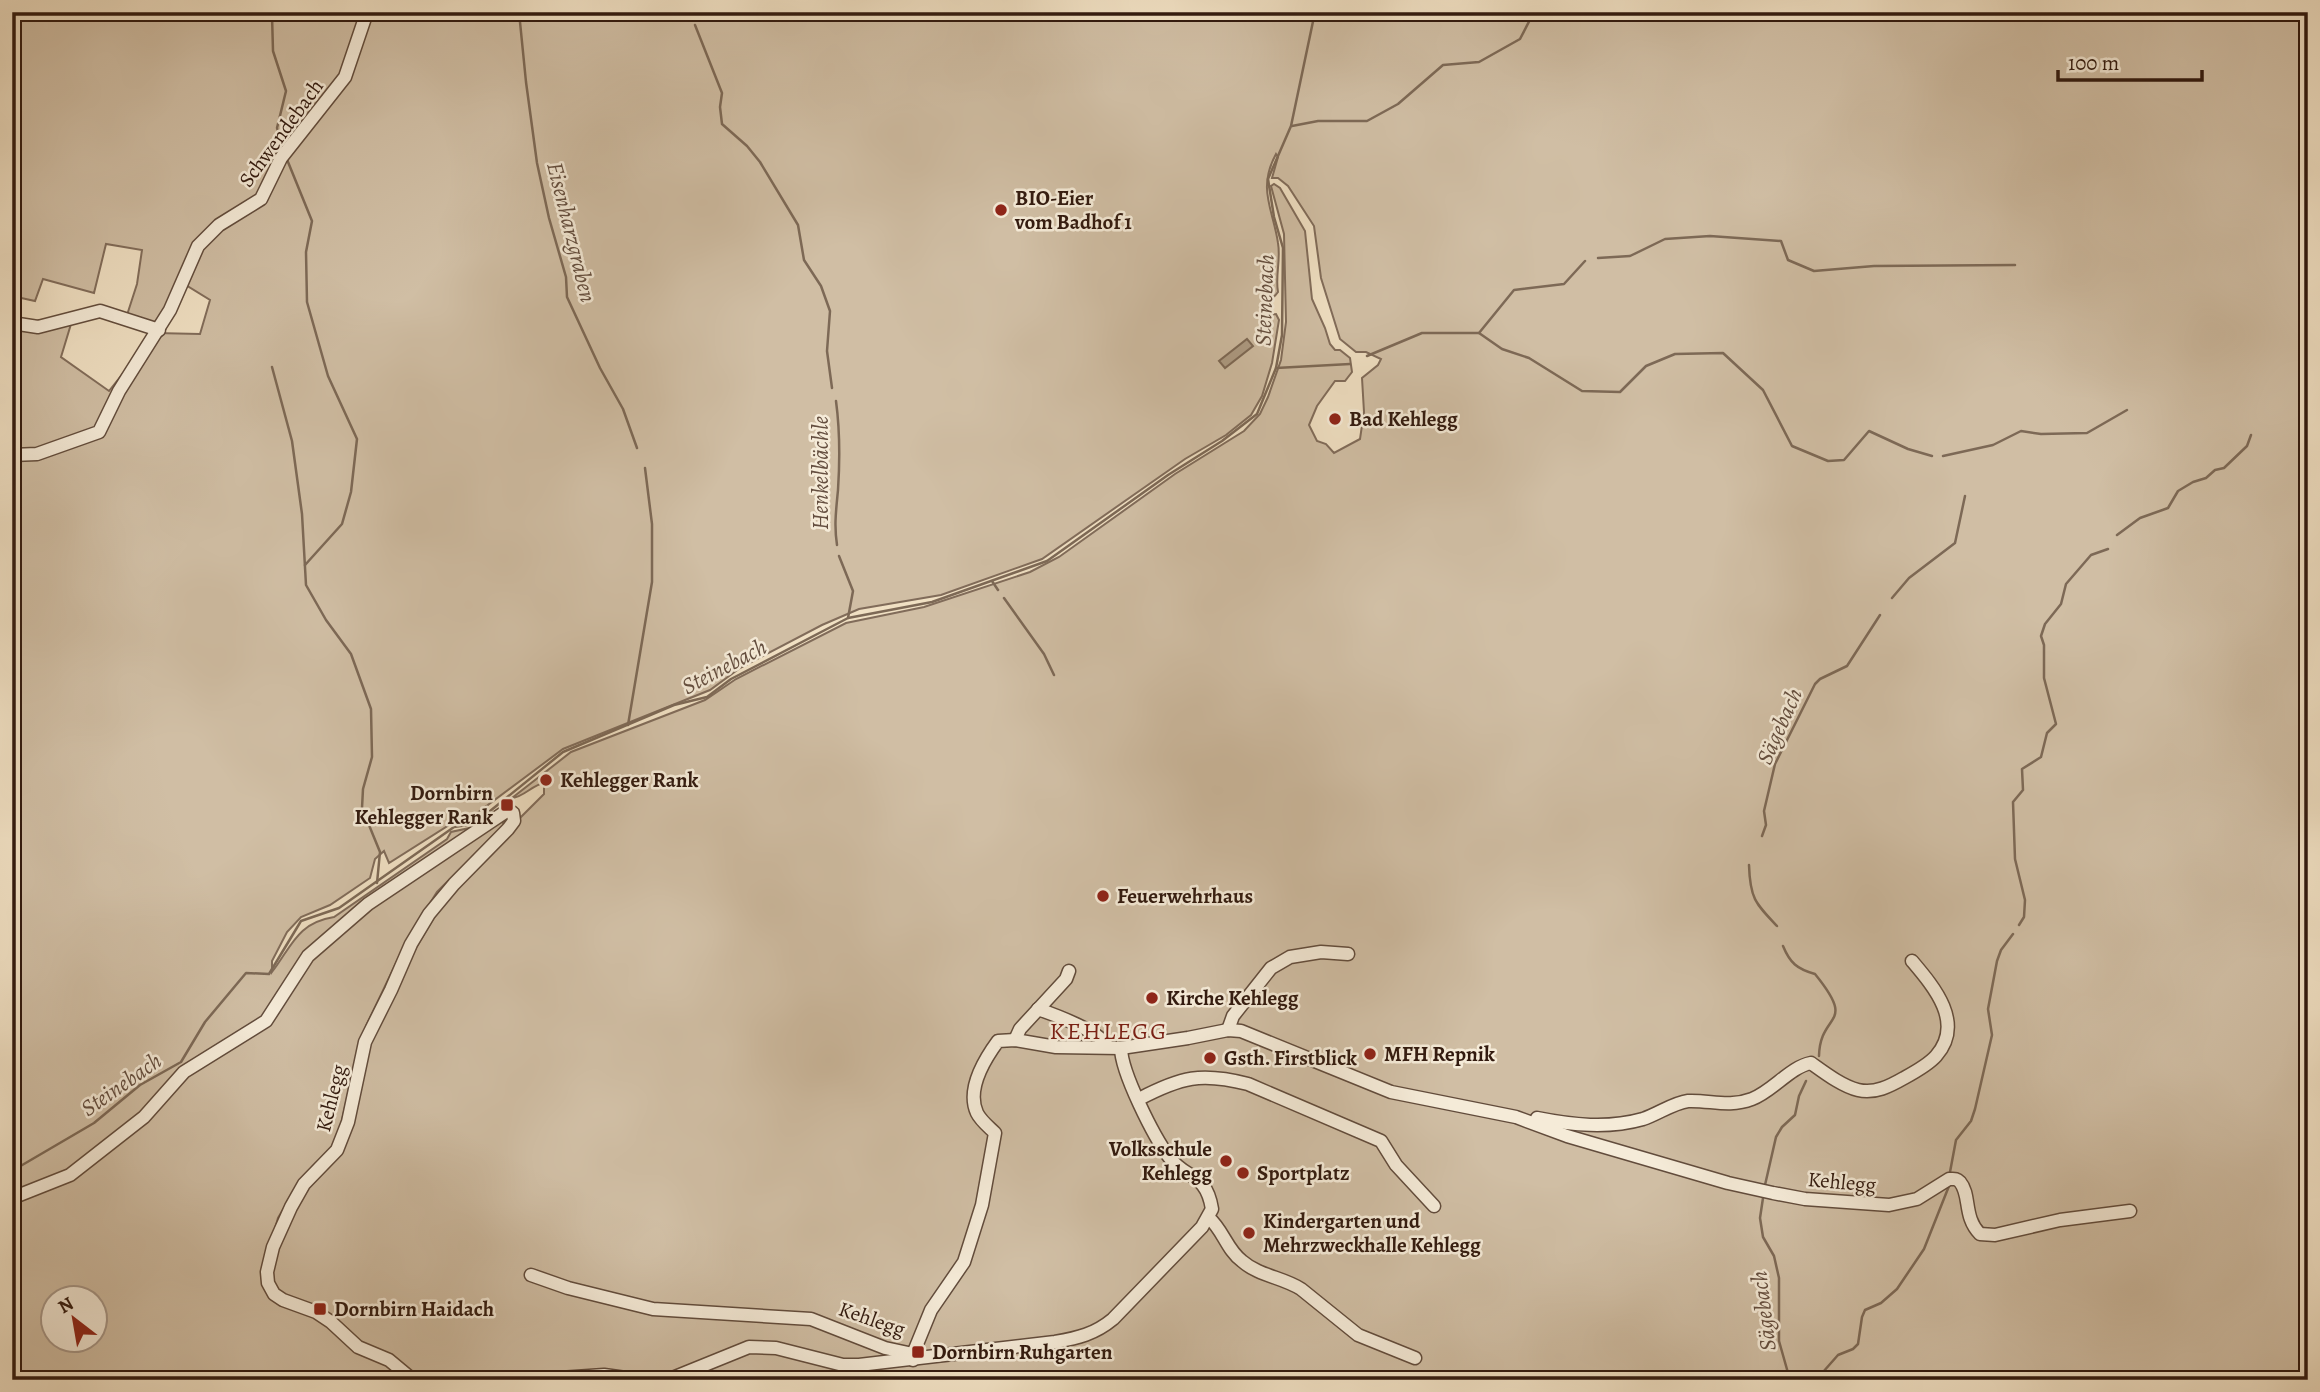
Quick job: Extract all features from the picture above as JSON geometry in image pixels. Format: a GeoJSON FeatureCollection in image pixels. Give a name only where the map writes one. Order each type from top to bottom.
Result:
{"type":"FeatureCollection","features":[{"type":"Feature","properties":{"kind":"street","name":"Schwendebach"},"geometry":{"type":"LineString","coordinates":[[12,455],[37,454],[99,432],[119,391],[159,330],[198,246],[219,225],[261,199],[285,153],[345,77],[367,12]]}},
{"type":"Feature","properties":{"kind":"street"},"geometry":{"type":"LineString","coordinates":[[12,323],[38,327],[100,311],[159,330]]}},
{"type":"Feature","properties":{"kind":"street","name":"Kehlegg"},"geometry":{"type":"LineString","coordinates":[[12,1198],[70,1175],[144,1116],[184,1072],[266,1021],[308,956],[368,904],[508,810],[513,813],[514,821],[454,884],[429,914],[411,944],[365,1042],[348,1122],[337,1150],[304,1184],[290,1206],[273,1247],[267,1272],[268,1283],[274,1294],[316,1312],[358,1347],[389,1360],[413,1380]]}},
{"type":"Feature","properties":{"kind":"street"},"geometry":{"type":"LineString","coordinates":[[1228,1030],[1233,1016],[1271,968],[1290,957],[1321,952],[1348,954]]}},
{"type":"Feature","properties":{"kind":"street","name":"Kehlegg"},"geometry":{"type":"LineString","coordinates":[[913,1357],[931,1310],[964,1262],[982,1205],[996,1133],[981,1119],[974,1098],[978,1074],[998,1041],[1015,1040],[1056,1047],[1114,1048],[1228,1030],[1255,1035],[1391,1092],[1516,1117],[1594,1126],[1642,1119],[1688,1101],[1738,1104],[1770,1090],[1795,1069],[1811,1063],[1856,1090],[1870,1092],[1891,1086],[1934,1059],[1943,1045],[1947,1025],[1944,1005],[1933,985],[1912,961]]}},
{"type":"Feature","properties":{"kind":"street","name":"Kehlegg"},"geometry":{"type":"LineString","coordinates":[[1015,1040],[1020,1029],[1066,979],[1069,971]]}},
{"type":"Feature","properties":{"kind":"street"},"geometry":{"type":"LineString","coordinates":[[1038,1009],[1070,1020],[1114,1048],[1152,1129],[1170,1159],[1206,1187],[1212,1209],[1209,1218],[1243,1262],[1258,1273],[1291,1283],[1301,1289],[1358,1335],[1415,1358]]}},
{"type":"Feature","properties":{"kind":"street"},"geometry":{"type":"LineString","coordinates":[[1139,1099],[1170,1083],[1194,1078],[1248,1084],[1381,1142],[1396,1165],[1434,1206]]}},
{"type":"Feature","properties":{"kind":"street","name":"Kehlegg"},"geometry":{"type":"LineString","coordinates":[[1516,1117],[1567,1136],[1728,1182],[1805,1199],[1889,1205],[1917,1199],[1949,1179],[1954,1179],[1963,1190],[1969,1218],[1980,1234],[1995,1235],[2060,1220],[2130,1211]]}},
{"type":"Feature","properties":{"kind":"street","name":"Kehlegg"},"geometry":{"type":"LineString","coordinates":[[530,1380],[604,1375],[633,1379],[670,1379],[748,1347],[776,1348],[843,1365],[1078,1338],[1096,1331],[1113,1319],[1209,1218]]}},
{"type":"Feature","properties":{"kind":"street","name":"Kehlegg"},"geometry":{"type":"LineString","coordinates":[[531,1275],[568,1288],[653,1308],[811,1319],[913,1357]]}},
{"type":"Feature","properties":{"kind":"shaded area"},"geometry":{"type":"Polygon","coordinates":[[[12,12],[2308,12],[2308,1380],[12,1380],[12,327],[71,324],[61,357],[109,391],[155,333],[200,334],[210,300],[184,284],[164,327],[127,315],[137,284],[142,250],[106,244],[94,293],[43,279],[35,301],[12,296],[12,12]],[[1276,154],[1270,166],[1267,189],[1279,249],[1278,292],[1266,307],[1268,315],[1276,314],[1279,320],[1272,363],[1262,396],[1251,415],[1226,435],[1185,459],[1042,559],[941,595],[859,609],[822,625],[740,668],[710,690],[563,749],[473,816],[454,822],[389,863],[384,851],[375,859],[370,878],[330,905],[301,917],[287,932],[272,961],[272,972],[303,930],[334,917],[447,839],[451,832],[502,821],[504,825],[437,892],[407,940],[366,1026],[341,1125],[331,1149],[297,1186],[278,1218],[264,1267],[311,1183],[332,1161],[366,1054],[407,963],[439,909],[544,794],[544,783],[512,798],[571,752],[705,700],[736,679],[846,623],[924,607],[1030,572],[1059,557],[1175,474],[1244,431],[1260,414],[1281,360],[1286,322],[1284,234],[1271,186],[1274,184],[1280,188],[1305,231],[1312,299],[1330,344],[1350,358],[1352,372],[1345,381],[1335,381],[1317,406],[1309,425],[1317,441],[1326,444],[1334,453],[1360,439],[1364,412],[1362,378],[1378,365],[1381,359],[1366,352],[1356,352],[1340,339],[1321,278],[1314,226],[1288,186],[1278,178],[1272,178],[1278,157],[1276,154]]]}},
{"type":"Feature","properties":{"kind":"shaded area"},"geometry":{"type":"Polygon","coordinates":[[[1247,339],[1253,346],[1225,368],[1219,361],[1247,339]]]}},
{"type":"Feature","properties":{"kind":"waterway","name":"Eisenharzgraben"},"geometry":{"type":"LineString","coordinates":[[519,12],[537,163],[566,277],[567,297],[600,368],[623,409],[637,448]]}},
{"type":"Feature","properties":{"kind":"waterway","name":"Steinebach"},"geometry":{"type":"LineString","coordinates":[[12,1171],[94,1123],[140,1085],[181,1062],[205,1022],[246,973],[269,974],[301,921],[339,908],[454,827],[474,824],[563,752],[674,705],[707,697],[731,679],[848,618],[932,602],[1047,561],[1257,414],[1276,368],[1282,335],[1283,248],[1274,217],[1268,179],[1291,126],[1315,12]]}},
{"type":"Feature","properties":{"kind":"waterway","name":"Steinebach"},"geometry":{"type":"LineString","coordinates":[[1292,126],[1318,121],[1367,121],[1398,104],[1443,65],[1479,62],[1520,39],[1534,12]]}},
{"type":"Feature","properties":{"kind":"waterway"},"geometry":{"type":"LineString","coordinates":[[272,15],[273,51],[286,91],[277,128],[283,148]]}},
{"type":"Feature","properties":{"kind":"waterway","name":"Henkelbächle"},"geometry":{"type":"LineString","coordinates":[[695,25],[722,93],[722,124],[747,146],[760,162],[798,225],[804,260],[821,286],[830,311],[827,351],[832,388]]}},
{"type":"Feature","properties":{"kind":"waterway"},"geometry":{"type":"LineString","coordinates":[[286,157],[312,221],[306,252],[307,302],[328,376],[357,439],[351,492],[342,524],[305,565]]}},
{"type":"Feature","properties":{"kind":"waterway"},"geometry":{"type":"LineString","coordinates":[[1598,258],[1630,256],[1665,239],[1710,236],[1781,241],[1788,260],[1814,271],[1874,266],[2015,265]]}},
{"type":"Feature","properties":{"kind":"waterway"},"geometry":{"type":"LineString","coordinates":[[1367,356],[1422,333],[1479,333],[1514,290],[1564,284],[1585,261]]}},
{"type":"Feature","properties":{"kind":"waterway"},"geometry":{"type":"LineString","coordinates":[[1479,333],[1502,349],[1529,358],[1582,391],[1620,392],[1646,366],[1675,354],[1723,353],[1763,390],[1792,446],[1828,461],[1844,460],[1869,431],[1908,449],[1932,456]]}},
{"type":"Feature","properties":{"kind":"waterway"},"geometry":{"type":"LineString","coordinates":[[1276,368],[1350,364]]}},
{"type":"Feature","properties":{"kind":"waterway"},"geometry":{"type":"LineString","coordinates":[[272,367],[292,441],[302,514],[306,585],[326,620],[351,654],[371,709],[372,757],[363,789],[362,808],[380,852],[377,883]]}},
{"type":"Feature","properties":{"kind":"waterway","name":"Henkelbächle"},"geometry":{"type":"LineString","coordinates":[[836,401],[839,446],[835,524],[837,545]]}},
{"type":"Feature","properties":{"kind":"waterway"},"geometry":{"type":"LineString","coordinates":[[1943,456],[1993,445],[2021,431],[2041,434],[2087,433],[2127,410]]}},
{"type":"Feature","properties":{"kind":"waterway"},"geometry":{"type":"LineString","coordinates":[[2117,535],[2140,518],[2168,508],[2178,491],[2206,478],[2215,470],[2224,468],[2247,446],[2251,435]]}},
{"type":"Feature","properties":{"kind":"waterway","name":"Eisenharzgraben"},"geometry":{"type":"LineString","coordinates":[[628,725],[652,582],[652,524],[645,468]]}},
{"type":"Feature","properties":{"kind":"waterway","name":"Sägebach"},"geometry":{"type":"LineString","coordinates":[[1892,598],[1909,578],[1955,543],[1965,496]]}},
{"type":"Feature","properties":{"kind":"waterway"},"geometry":{"type":"LineString","coordinates":[[2019,925],[2024,917],[2025,900],[2015,859],[2013,802],[2023,790],[2022,769],[2041,757],[2047,733],[2056,724],[2044,678],[2044,645],[2041,636],[2045,624],[2061,604],[2066,584],[2091,555],[2108,549]]}},
{"type":"Feature","properties":{"kind":"waterway","name":"Henkelbächle"},"geometry":{"type":"LineString","coordinates":[[839,556],[853,591],[848,618]]}},
{"type":"Feature","properties":{"kind":"waterway"},"geometry":{"type":"LineString","coordinates":[[992,581],[998,590]]}},
{"type":"Feature","properties":{"kind":"waterway"},"geometry":{"type":"LineString","coordinates":[[1004,598],[1044,654],[1054,675]]}},
{"type":"Feature","properties":{"kind":"waterway","name":"Sägebach"},"geometry":{"type":"LineString","coordinates":[[1762,836],[1766,825],[1764,811],[1775,764],[1815,684],[1847,666],[1880,615]]}},
{"type":"Feature","properties":{"kind":"waterway","name":"Sägebach"},"geometry":{"type":"LineString","coordinates":[[1749,865],[1752,893],[1763,911],[1777,926]]}},
{"type":"Feature","properties":{"kind":"waterway"},"geometry":{"type":"LineString","coordinates":[[1950,1172],[1956,1140],[1971,1121],[1975,1109],[1992,1035],[1988,1009],[1997,961],[2001,950],[2013,934]]}},
{"type":"Feature","properties":{"kind":"waterway","name":"Sägebach"},"geometry":{"type":"LineString","coordinates":[[1783,946],[1795,964],[1815,974],[1834,1003],[1834,1018],[1821,1042],[1819,1056]]}},
{"type":"Feature","properties":{"kind":"waterway","name":"Sägebach"},"geometry":{"type":"LineString","coordinates":[[1765,1185],[1776,1137],[1795,1115],[1806,1081]]}},
{"type":"Feature","properties":{"kind":"waterway"},"geometry":{"type":"LineString","coordinates":[[1816,1380],[1838,1355],[1858,1344],[1865,1310],[1881,1303],[1897,1289],[1924,1249],[1949,1186]]}},
{"type":"Feature","properties":{"kind":"waterway","name":"Sägebach"},"geometry":{"type":"LineString","coordinates":[[1763,1198],[1760,1218],[1763,1237],[1774,1256],[1779,1278],[1779,1341],[1790,1380]]}},
{"type":"Feature","properties":{"kind":"place","name":"BIO-Eier vom Badhof 1"},"geometry":{"type":"Point","coordinates":[1001,210]}},
{"type":"Feature","properties":{"kind":"place","name":"Bad Kehlegg"},"geometry":{"type":"Point","coordinates":[1335,419]}},
{"type":"Feature","properties":{"kind":"place","name":"Kehlegger Rank"},"geometry":{"type":"Point","coordinates":[546,780]}},
{"type":"Feature","properties":{"kind":"place","name":"Dornbirn Kehlegger Rank"},"geometry":{"type":"Point","coordinates":[507,805]}},
{"type":"Feature","properties":{"kind":"place","name":"Feuerwehrhaus"},"geometry":{"type":"Point","coordinates":[1103,896]}},
{"type":"Feature","properties":{"kind":"place","name":"Kirche Kehlegg"},"geometry":{"type":"Point","coordinates":[1152,998]}},
{"type":"Feature","properties":{"kind":"place","name":"MFH Repnik"},"geometry":{"type":"Point","coordinates":[1370,1054]}},
{"type":"Feature","properties":{"kind":"place","name":"Gsth. Firstblick"},"geometry":{"type":"Point","coordinates":[1210,1058]}},
{"type":"Feature","properties":{"kind":"place","name":"Volksschule Kehlegg"},"geometry":{"type":"Point","coordinates":[1226,1161]}},
{"type":"Feature","properties":{"kind":"place","name":"Sportplatz"},"geometry":{"type":"Point","coordinates":[1243,1173]}},
{"type":"Feature","properties":{"kind":"place","name":"Kindergarten und Mehrzweckhalle Kehlegg"},"geometry":{"type":"Point","coordinates":[1249,1233]}},
{"type":"Feature","properties":{"kind":"place","name":"Dornbirn Haidach"},"geometry":{"type":"Point","coordinates":[320,1309]}},
{"type":"Feature","properties":{"kind":"place","name":"Dornbirn Ruhgarten"},"geometry":{"type":"Point","coordinates":[918,1352]}},
{"type":"Feature","properties":{"kind":"district","name":"KEHLEGG"},"geometry":{"type":"Point","coordinates":[1109,1031]}}]}
